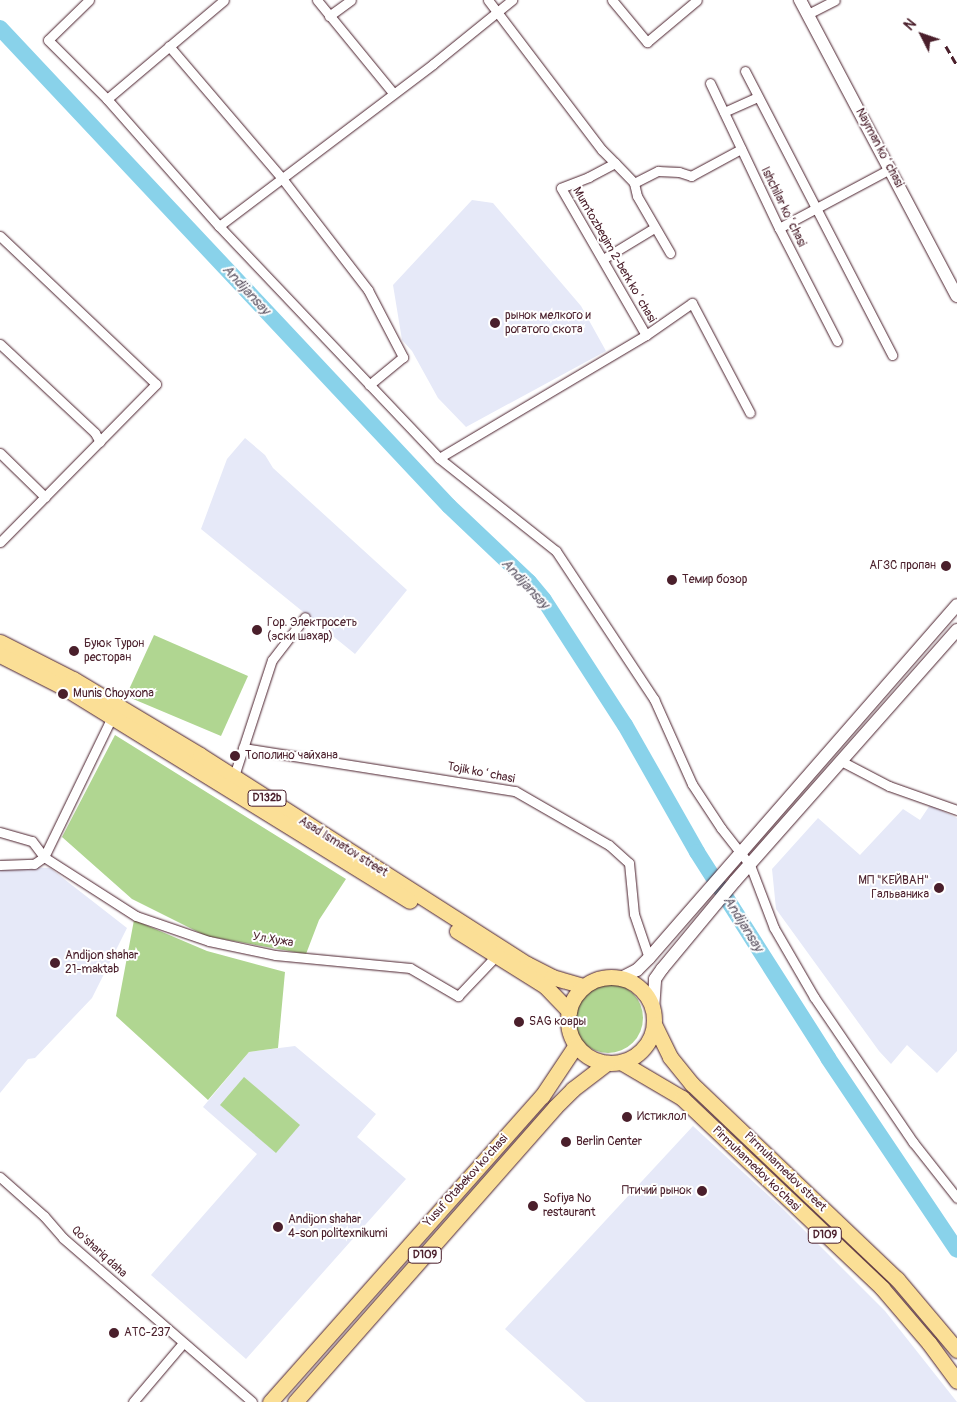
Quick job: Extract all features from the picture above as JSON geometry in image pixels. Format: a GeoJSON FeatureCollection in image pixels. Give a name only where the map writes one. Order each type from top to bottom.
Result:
{"type":"FeatureCollection","features":[{"type":"Feature","properties":{"kind":"main road","name":"Nayman koʻchasi"},"geometry":{"type":"LineString","coordinates":[[800,0],[957,296]]}},
{"type":"Feature","properties":{"kind":"main road"},"geometry":{"type":"LineString","coordinates":[[576,1045],[570,1035],[569,1011],[577,993],[584,986],[602,978],[621,978],[637,970],[649,958],[724,870],[957,606]]}},
{"type":"Feature","properties":{"kind":"main road"},"geometry":{"type":"LineString","coordinates":[[653,1017],[655,979],[662,969],[735,881],[956,632]]}},
{"type":"Feature","properties":{"kind":"main road","name":"Asad Ismatov street"},"geometry":{"type":"LineString","coordinates":[[0,642],[73,679],[115,712]]}},
{"type":"Feature","properties":{"kind":"main road","name":"Asad Ismatov street"},"geometry":{"type":"LineString","coordinates":[[0,655],[115,712],[443,916],[527,964],[552,977],[584,986]]}},
{"type":"Feature","properties":{"kind":"main road","name":"Asad Ismatov street"},"geometry":{"type":"LineString","coordinates":[[443,916],[495,957],[545,986],[569,1011]]}},
{"type":"Feature","properties":{"kind":"main road","name":"D109"},"geometry":{"type":"LineString","coordinates":[[576,1045],[584,1054],[614,1063],[633,1057],[644,1048],[651,1037],[653,1017],[642,990],[621,978]]}},
{"type":"Feature","properties":{"kind":"main road","name":"Pirmuhamedov ko'chasi"},"geometry":{"type":"LineString","coordinates":[[653,1017],[670,1057],[692,1084],[897,1278],[957,1350]]}},
{"type":"Feature","properties":{"kind":"main road","name":"Yusuf Otabekov ko'chasi"},"geometry":{"type":"LineString","coordinates":[[270,1402],[542,1096],[576,1045]]}},
{"type":"Feature","properties":{"kind":"main road","name":"Pirmuhamedov ko'chasi"},"geometry":{"type":"LineString","coordinates":[[614,1063],[682,1098],[882,1288],[929,1343],[957,1381]]}},
{"type":"Feature","properties":{"kind":"main road","name":"Yusuf Otabekov ko'chasi"},"geometry":{"type":"LineString","coordinates":[[295,1402],[555,1107],[573,1089],[614,1063]]}},
{"type":"Feature","properties":{"kind":"street"},"geometry":{"type":"LineString","coordinates":[[89,0],[48,40],[107,99],[219,226],[439,458],[556,551],[654,699],[692,784],[721,828],[750,864],[774,928],[814,997],[913,1142],[957,1198]]}},
{"type":"Feature","properties":{"kind":"street"},"geometry":{"type":"LineString","coordinates":[[107,99],[224,0]]}},
{"type":"Feature","properties":{"kind":"street"},"geometry":{"type":"LineString","coordinates":[[317,0],[393,93]]}},
{"type":"Feature","properties":{"kind":"street"},"geometry":{"type":"LineString","coordinates":[[329,16],[351,0]]}},
{"type":"Feature","properties":{"kind":"street"},"geometry":{"type":"LineString","coordinates":[[488,0],[602,150],[634,182],[637,196],[670,253]]}},
{"type":"Feature","properties":{"kind":"street"},"geometry":{"type":"LineString","coordinates":[[219,226],[512,0]]}},
{"type":"Feature","properties":{"kind":"street"},"geometry":{"type":"LineString","coordinates":[[612,0],[647,42],[697,0]]}},
{"type":"Feature","properties":{"kind":"street"},"geometry":{"type":"LineString","coordinates":[[808,14],[835,0]]}},
{"type":"Feature","properties":{"kind":"street"},"geometry":{"type":"LineString","coordinates":[[169,46],[281,177],[368,290],[402,358],[369,385]]}},
{"type":"Feature","properties":{"kind":"street"},"geometry":{"type":"LineString","coordinates":[[745,71],[892,355]]}},
{"type":"Feature","properties":{"kind":"street","name":"Ishchilar koʻchasi"},"geometry":{"type":"LineString","coordinates":[[710,83],[779,228],[837,341]]}},
{"type":"Feature","properties":{"kind":"street"},"geometry":{"type":"LineString","coordinates":[[724,112],[758,97]]}},
{"type":"Feature","properties":{"kind":"street"},"geometry":{"type":"LineString","coordinates":[[634,182],[658,171],[679,172],[691,176],[741,149]]}},
{"type":"Feature","properties":{"kind":"street","name":"Mumtozbegim 2-berk koʻchasi"},"geometry":{"type":"LineString","coordinates":[[615,163],[589,177],[560,188],[646,335],[692,303],[750,413]]}},
{"type":"Feature","properties":{"kind":"street"},"geometry":{"type":"LineString","coordinates":[[779,228],[890,169]]}},
{"type":"Feature","properties":{"kind":"street"},"geometry":{"type":"LineString","coordinates":[[603,259],[654,228]]}},
{"type":"Feature","properties":{"kind":"street"},"geometry":{"type":"LineString","coordinates":[[0,236],[156,384],[0,542]]}},
{"type":"Feature","properties":{"kind":"street"},"geometry":{"type":"LineString","coordinates":[[439,458],[646,335]]}},
{"type":"Feature","properties":{"kind":"street"},"geometry":{"type":"LineString","coordinates":[[0,344],[95,433],[100,442]]}},
{"type":"Feature","properties":{"kind":"street"},"geometry":{"type":"LineString","coordinates":[[0,453],[46,496]]}},
{"type":"Feature","properties":{"kind":"street"},"geometry":{"type":"LineString","coordinates":[[231,783],[272,660],[304,617]]}},
{"type":"Feature","properties":{"kind":"street"},"geometry":{"type":"LineString","coordinates":[[0,865],[34,864],[44,857],[115,712]]}},
{"type":"Feature","properties":{"kind":"street","name":"Tojik koʻchasi"},"geometry":{"type":"LineString","coordinates":[[243,748],[515,791],[608,845],[629,863],[634,914],[649,958]]}},
{"type":"Feature","properties":{"kind":"street"},"geometry":{"type":"LineString","coordinates":[[841,761],[889,786],[957,810]]}},
{"type":"Feature","properties":{"kind":"street"},"geometry":{"type":"LineString","coordinates":[[0,832],[32,841],[44,857]]}},
{"type":"Feature","properties":{"kind":"street","name":"Ул.Хужа"},"geometry":{"type":"LineString","coordinates":[[44,857],[136,916],[209,941],[276,955],[410,968],[458,996],[495,957]]}},
{"type":"Feature","properties":{"kind":"street","name":"Qo'shariq daha"},"geometry":{"type":"LineString","coordinates":[[0,1177],[44,1216],[63,1238],[252,1402]]}},
{"type":"Feature","properties":{"kind":"street"},"geometry":{"type":"LineString","coordinates":[[133,1402],[183,1343]]}},
{"type":"Feature","properties":{"kind":"shaded area","name":"рынок мелкого и рогатого скота"},"geometry":{"type":"Polygon","coordinates":[[[472,200],[493,203],[581,306],[606,351],[466,427],[438,398],[412,351],[402,340],[393,285],[472,200]]]}},
{"type":"Feature","properties":{"kind":"shaded area"},"geometry":{"type":"Polygon","coordinates":[[[245,438],[265,455],[273,468],[407,590],[355,654],[201,529],[227,459],[245,438]]]}},
{"type":"Feature","properties":{"kind":"shaded area"},"geometry":{"type":"Polygon","coordinates":[[[930,805],[957,818],[957,1051],[937,1073],[907,1045],[891,1064],[879,1051],[776,909],[772,869],[818,818],[860,855],[903,809],[920,820],[930,805]]]}},
{"type":"Feature","properties":{"kind":"shaded area","name":"Andijon shahar 21-maktab"},"geometry":{"type":"Polygon","coordinates":[[[0,866],[50,868],[127,928],[92,998],[35,1058],[28,1059],[0,1093],[0,866]]]}},
{"type":"Feature","properties":{"kind":"shaded area","name":"Andijon shahar 4-son politexnikumi"},"geometry":{"type":"Polygon","coordinates":[[[295,1046],[376,1114],[357,1137],[406,1179],[246,1359],[151,1275],[257,1154],[203,1107],[249,1052],[295,1046]]]}},
{"type":"Feature","properties":{"kind":"shaded area"},"geometry":{"type":"Polygon","coordinates":[[[693,1126],[782,1208],[885,1311],[957,1402],[586,1402],[505,1329],[693,1126]]]}},
{"type":"Feature","properties":{"kind":"green space"},"geometry":{"type":"Polygon","coordinates":[[[154,635],[248,676],[221,736],[126,696],[154,635]]]}},
{"type":"Feature","properties":{"kind":"green space"},"geometry":{"type":"Polygon","coordinates":[[[115,735],[346,879],[319,920],[306,954],[206,936],[132,899],[62,837],[115,735]]]}},
{"type":"Feature","properties":{"kind":"green space"},"geometry":{"type":"Polygon","coordinates":[[[134,920],[207,951],[285,972],[278,1048],[249,1052],[208,1100],[116,1016],[134,920]]]}},
{"type":"Feature","properties":{"kind":"green space"},"geometry":{"type":"Polygon","coordinates":[[[601,983],[615,983],[628,989],[637,998],[643,1011],[641,1031],[633,1043],[615,1053],[601,1053],[588,1047],[579,1038],[573,1025],[573,1011],[579,998],[588,989],[601,983]]]}},
{"type":"Feature","properties":{"kind":"green space"},"geometry":{"type":"Polygon","coordinates":[[[244,1077],[300,1125],[276,1153],[220,1105],[244,1077]]]}},
{"type":"Feature","properties":{"kind":"waterway","name":"Andijansay"},"geometry":{"type":"LineString","coordinates":[[0,28],[449,506],[529,582],[544,600],[625,725],[697,852],[828,1058],[957,1250]]}},
{"type":"Feature","properties":{"kind":"railway"},"geometry":{"type":"LineString","coordinates":[[946,46],[957,65]]}},
{"type":"Feature","properties":{"kind":"place","name":"рынок мелкого и рогатого скота"},"geometry":{"type":"Point","coordinates":[495,323]}},
{"type":"Feature","properties":{"kind":"place","name":"АГЗС пропан"},"geometry":{"type":"Point","coordinates":[946,566]}},
{"type":"Feature","properties":{"kind":"place","name":"Темир бозор"},"geometry":{"type":"Point","coordinates":[672,580]}},
{"type":"Feature","properties":{"kind":"place","name":"Гор. Электросеть (эски шахар)"},"geometry":{"type":"Point","coordinates":[257,630]}},
{"type":"Feature","properties":{"kind":"place","name":"Буюк Турон ресторан"},"geometry":{"type":"Point","coordinates":[74,651]}},
{"type":"Feature","properties":{"kind":"place","name":"Munis Choyxona"},"geometry":{"type":"Point","coordinates":[63,694]}},
{"type":"Feature","properties":{"kind":"place","name":"Тополино чайхана"},"geometry":{"type":"Point","coordinates":[235,756]}},
{"type":"Feature","properties":{"kind":"place","name":"МП \"КЕЙВАН\" Гальваника"},"geometry":{"type":"Point","coordinates":[939,888]}},
{"type":"Feature","properties":{"kind":"place","name":"Andijon shahar 21-maktab"},"geometry":{"type":"Point","coordinates":[55,963]}},
{"type":"Feature","properties":{"kind":"place","name":"SAG ковры"},"geometry":{"type":"Point","coordinates":[519,1022]}},
{"type":"Feature","properties":{"kind":"place","name":"Истиклол"},"geometry":{"type":"Point","coordinates":[627,1117]}},
{"type":"Feature","properties":{"kind":"place","name":"Berlin Center"},"geometry":{"type":"Point","coordinates":[566,1142]}},
{"type":"Feature","properties":{"kind":"place","name":"Птичий рынок"},"geometry":{"type":"Point","coordinates":[702,1191]}},
{"type":"Feature","properties":{"kind":"place","name":"Sofiya No restaurant"},"geometry":{"type":"Point","coordinates":[533,1206]}},
{"type":"Feature","properties":{"kind":"place","name":"Andijon shahar 4-son politexnikumi"},"geometry":{"type":"Point","coordinates":[278,1227]}},
{"type":"Feature","properties":{"kind":"place","name":"АТС-237"},"geometry":{"type":"Point","coordinates":[114,1333]}}]}
